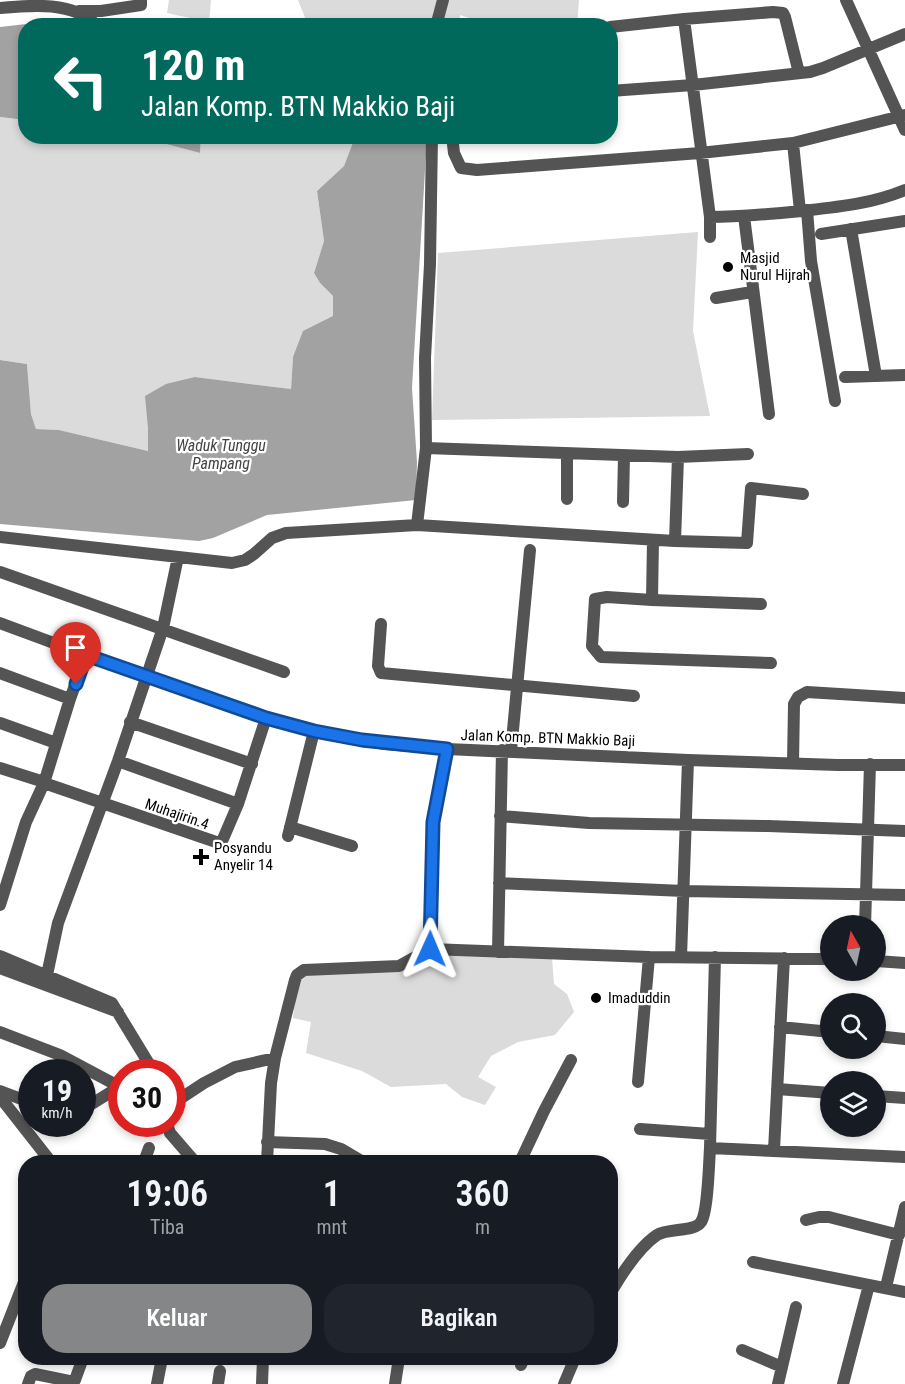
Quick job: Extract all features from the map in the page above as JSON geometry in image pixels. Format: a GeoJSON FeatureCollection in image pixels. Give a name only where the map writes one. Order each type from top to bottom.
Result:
{"type":"FeatureCollection","features":[{"type":"Feature","properties":{"kind":"street"},"geometry":{"type":"LineString","coordinates":[[76,11],[101,11],[141,5],[141,0]]}},
{"type":"Feature","properties":{"kind":"street"},"geometry":{"type":"LineString","coordinates":[[438,18],[443,0]]}},
{"type":"Feature","properties":{"kind":"street"},"geometry":{"type":"LineString","coordinates":[[846,0],[868,50],[902,116],[905,130]]}},
{"type":"Feature","properties":{"kind":"street"},"geometry":{"type":"LineString","coordinates":[[0,8],[66,8],[88,18]]}},
{"type":"Feature","properties":{"kind":"street"},"geometry":{"type":"LineString","coordinates":[[618,26],[684,19],[783,13],[799,73]]}},
{"type":"Feature","properties":{"kind":"street"},"geometry":{"type":"LineString","coordinates":[[684,19],[710,237]]}},
{"type":"Feature","properties":{"kind":"street"},"geometry":{"type":"LineString","coordinates":[[618,90],[799,73],[823,68],[905,34]]}},
{"type":"Feature","properties":{"kind":"street"},"geometry":{"type":"LineString","coordinates":[[453,144],[455,159],[461,168],[470,170],[700,153],[793,143],[902,116]]}},
{"type":"Feature","properties":{"kind":"street"},"geometry":{"type":"LineString","coordinates":[[793,143],[835,401]]}},
{"type":"Feature","properties":{"kind":"street"},"geometry":{"type":"LineString","coordinates":[[417,525],[426,448],[425,358],[430,264],[432,144]]}},
{"type":"Feature","properties":{"kind":"street"},"geometry":{"type":"LineString","coordinates":[[709,221],[744,224],[805,215],[849,207],[905,190]]}},
{"type":"Feature","properties":{"kind":"street"},"geometry":{"type":"LineString","coordinates":[[821,234],[905,221]]}},
{"type":"Feature","properties":{"kind":"street"},"geometry":{"type":"LineString","coordinates":[[744,224],[769,414]]}},
{"type":"Feature","properties":{"kind":"street"},"geometry":{"type":"LineString","coordinates":[[851,230],[876,376]]}},
{"type":"Feature","properties":{"kind":"street"},"geometry":{"type":"LineString","coordinates":[[716,298],[752,292]]}},
{"type":"Feature","properties":{"kind":"street"},"geometry":{"type":"LineString","coordinates":[[845,377],[905,375]]}},
{"type":"Feature","properties":{"kind":"street"},"geometry":{"type":"LineString","coordinates":[[426,448],[624,456],[678,457],[748,454]]}},
{"type":"Feature","properties":{"kind":"street"},"geometry":{"type":"LineString","coordinates":[[567,454],[567,500]]}},
{"type":"Feature","properties":{"kind":"street"},"geometry":{"type":"LineString","coordinates":[[622,502],[624,456]]}},
{"type":"Feature","properties":{"kind":"street"},"geometry":{"type":"LineString","coordinates":[[675,541],[678,457]]}},
{"type":"Feature","properties":{"kind":"street"},"geometry":{"type":"LineString","coordinates":[[0,537],[232,563],[254,554],[272,538],[286,533],[417,525],[653,540],[747,543],[751,488],[803,494]]}},
{"type":"Feature","properties":{"kind":"street"},"geometry":{"type":"LineString","coordinates":[[652,600],[653,540]]}},
{"type":"Feature","properties":{"kind":"street"},"geometry":{"type":"LineString","coordinates":[[498,952],[500,816],[507,751],[518,685],[530,550]]}},
{"type":"Feature","properties":{"kind":"street"},"geometry":{"type":"LineString","coordinates":[[47,975],[58,923],[118,761],[163,628],[178,557]]}},
{"type":"Feature","properties":{"kind":"street"},"geometry":{"type":"LineString","coordinates":[[0,572],[284,672]]}},
{"type":"Feature","properties":{"kind":"street"},"geometry":{"type":"LineString","coordinates":[[761,604],[607,597],[595,599],[592,646],[601,657],[771,663]]}},
{"type":"Feature","properties":{"kind":"street","name":"Jalan Komp. BTN Makkio Baji"},"geometry":{"type":"LineString","coordinates":[[0,623],[266,718],[314,731],[385,744],[688,760],[905,765]]}},
{"type":"Feature","properties":{"kind":"street"},"geometry":{"type":"LineString","coordinates":[[381,624],[378,666],[381,673],[634,696]]}},
{"type":"Feature","properties":{"kind":"street"},"geometry":{"type":"LineString","coordinates":[[0,905],[26,822],[44,782],[86,655]]}},
{"type":"Feature","properties":{"kind":"street"},"geometry":{"type":"LineString","coordinates":[[0,673],[70,699]]}},
{"type":"Feature","properties":{"kind":"street"},"geometry":{"type":"LineString","coordinates":[[793,763],[794,704],[801,694],[807,692],[905,698]]}},
{"type":"Feature","properties":{"kind":"street","name":"Muhajirin.4"},"geometry":{"type":"LineString","coordinates":[[101,803],[216,843],[223,839],[238,804],[266,718]]}},
{"type":"Feature","properties":{"kind":"street"},"geometry":{"type":"LineString","coordinates":[[130,722],[252,764]]}},
{"type":"Feature","properties":{"kind":"street"},"geometry":{"type":"LineString","coordinates":[[0,723],[56,743]]}},
{"type":"Feature","properties":{"kind":"street"},"geometry":{"type":"LineString","coordinates":[[314,731],[289,831],[352,846]]}},
{"type":"Feature","properties":{"kind":"street"},"geometry":{"type":"LineString","coordinates":[[430,949],[433,822],[447,749]]}},
{"type":"Feature","properties":{"kind":"street"},"geometry":{"type":"LineString","coordinates":[[681,957],[688,760]]}},
{"type":"Feature","properties":{"kind":"street"},"geometry":{"type":"LineString","coordinates":[[118,761],[238,804]]}},
{"type":"Feature","properties":{"kind":"street"},"geometry":{"type":"LineString","coordinates":[[865,915],[870,764]]}},
{"type":"Feature","properties":{"kind":"street"},"geometry":{"type":"LineString","coordinates":[[0,768],[101,803]]}},
{"type":"Feature","properties":{"kind":"street"},"geometry":{"type":"LineString","coordinates":[[500,816],[589,823],[869,828],[905,831]]}},
{"type":"Feature","properties":{"kind":"street"},"geometry":{"type":"LineString","coordinates":[[499,883],[684,891],[905,895]]}},
{"type":"Feature","properties":{"kind":"street"},"geometry":{"type":"LineString","coordinates":[[267,1155],[271,1083],[275,1058],[295,980],[300,972],[310,969],[399,966],[430,949],[649,957],[820,959]]}},
{"type":"Feature","properties":{"kind":"street"},"geometry":{"type":"LineString","coordinates":[[0,957],[112,1003],[146,1059]]}},
{"type":"Feature","properties":{"kind":"street"},"geometry":{"type":"LineString","coordinates":[[638,1082],[649,957]]}},
{"type":"Feature","properties":{"kind":"street"},"geometry":{"type":"LineString","coordinates":[[618,1283],[637,1256],[656,1236],[701,1223],[705,1206],[710,1148],[715,957]]}},
{"type":"Feature","properties":{"kind":"street"},"geometry":{"type":"LineString","coordinates":[[774,1150],[784,958]]}},
{"type":"Feature","properties":{"kind":"street"},"geometry":{"type":"LineString","coordinates":[[886,962],[905,963]]}},
{"type":"Feature","properties":{"kind":"street"},"geometry":{"type":"LineString","coordinates":[[0,968],[118,1012]]}},
{"type":"Feature","properties":{"kind":"street"},"geometry":{"type":"LineString","coordinates":[[780,1026],[820,1031]]}},
{"type":"Feature","properties":{"kind":"street"},"geometry":{"type":"LineString","coordinates":[[0,1032],[60,1055],[108,1081]]}},
{"type":"Feature","properties":{"kind":"street"},"geometry":{"type":"LineString","coordinates":[[886,1037],[905,1039]]}},
{"type":"Feature","properties":{"kind":"street"},"geometry":{"type":"LineString","coordinates":[[186,1095],[235,1067],[275,1058]]}},
{"type":"Feature","properties":{"kind":"street"},"geometry":{"type":"LineString","coordinates":[[523,1155],[571,1060]]}},
{"type":"Feature","properties":{"kind":"street"},"geometry":{"type":"LineString","coordinates":[[777,1089],[820,1092]]}},
{"type":"Feature","properties":{"kind":"street"},"geometry":{"type":"LineString","coordinates":[[0,1091],[18,1098]]}},
{"type":"Feature","properties":{"kind":"street"},"geometry":{"type":"LineString","coordinates":[[0,1096],[46,1155]]}},
{"type":"Feature","properties":{"kind":"street"},"geometry":{"type":"LineString","coordinates":[[886,1097],[905,1098]]}},
{"type":"Feature","properties":{"kind":"street"},"geometry":{"type":"LineString","coordinates":[[640,1129],[710,1134]]}},
{"type":"Feature","properties":{"kind":"street"},"geometry":{"type":"LineString","coordinates":[[174,1137],[189,1155]]}},
{"type":"Feature","properties":{"kind":"street"},"geometry":{"type":"LineString","coordinates":[[267,1142],[325,1144],[351,1155]]}},
{"type":"Feature","properties":{"kind":"street"},"geometry":{"type":"LineString","coordinates":[[146,1155],[149,1148]]}},
{"type":"Feature","properties":{"kind":"street"},"geometry":{"type":"LineString","coordinates":[[710,1148],[905,1157]]}},
{"type":"Feature","properties":{"kind":"street"},"geometry":{"type":"LineString","coordinates":[[886,1287],[905,1207]]}},
{"type":"Feature","properties":{"kind":"street"},"geometry":{"type":"LineString","coordinates":[[806,1220],[829,1217],[899,1234]]}},
{"type":"Feature","properties":{"kind":"street"},"geometry":{"type":"LineString","coordinates":[[753,1262],[905,1292]]}},
{"type":"Feature","properties":{"kind":"street"},"geometry":{"type":"LineString","coordinates":[[843,1384],[869,1285]]}},
{"type":"Feature","properties":{"kind":"street"},"geometry":{"type":"LineString","coordinates":[[0,1343],[18,1297]]}},
{"type":"Feature","properties":{"kind":"street"},"geometry":{"type":"LineString","coordinates":[[778,1384],[796,1307]]}},
{"type":"Feature","properties":{"kind":"street"},"geometry":{"type":"LineString","coordinates":[[742,1350],[782,1367]]}},
{"type":"Feature","properties":{"kind":"street"},"geometry":{"type":"LineString","coordinates":[[28,1384],[31,1376],[35,1374],[69,1381],[75,1380],[80,1365]]}},
{"type":"Feature","properties":{"kind":"street"},"geometry":{"type":"LineString","coordinates":[[157,1384],[161,1365]]}},
{"type":"Feature","properties":{"kind":"street"},"geometry":{"type":"LineString","coordinates":[[262,1384],[263,1365]]}},
{"type":"Feature","properties":{"kind":"street"},"geometry":{"type":"LineString","coordinates":[[396,1384],[398,1365]]}},
{"type":"Feature","properties":{"kind":"street"},"geometry":{"type":"LineString","coordinates":[[564,1384],[572,1365]]}},
{"type":"Feature","properties":{"kind":"street"},"geometry":{"type":"LineString","coordinates":[[218,1384],[220,1371]]}},
{"type":"Feature","properties":{"kind":"shaded area"},"geometry":{"type":"Polygon","coordinates":[[[169,0],[211,0],[209,18],[190,18],[167,13],[169,0]]]}},
{"type":"Feature","properties":{"kind":"shaded area"},"geometry":{"type":"Polygon","coordinates":[[[298,0],[579,0],[578,18],[469,18],[460,15],[460,18],[305,18],[298,0]]]}},
{"type":"Feature","properties":{"kind":"shaded area"},"geometry":{"type":"Polygon","coordinates":[[[0,117],[18,119],[18,144],[166,144],[200,153],[201,144],[352,144],[344,166],[317,191],[324,241],[314,273],[333,296],[333,317],[293,357],[291,389],[195,377],[148,428],[148,451],[59,430],[36,429],[31,414],[27,364],[0,360],[0,117]]]}},
{"type":"Feature","properties":{"kind":"shaded area"},"geometry":{"type":"Polygon","coordinates":[[[698,232],[693,331],[710,416],[432,420],[438,253],[698,232]]]}},
{"type":"Feature","properties":{"kind":"shaded area"},"geometry":{"type":"Polygon","coordinates":[[[432,954],[552,958],[554,984],[567,994],[574,1012],[555,1035],[518,1042],[491,1056],[478,1077],[496,1087],[485,1105],[462,1097],[446,1084],[391,1087],[362,1071],[306,1053],[311,1022],[293,1018],[295,999],[302,976],[403,971],[432,954]]]}},
{"type":"Feature","properties":{"kind":"water"},"geometry":{"type":"Polygon","coordinates":[[[18,25],[18,119],[0,117],[0,27],[18,25]]]}},
{"type":"Feature","properties":{"kind":"water"},"geometry":{"type":"Polygon","coordinates":[[[166,144],[201,144],[200,153],[166,144]]]}},
{"type":"Feature","properties":{"kind":"water","name":"Waduk Tunggu Pampang"},"geometry":{"type":"Polygon","coordinates":[[[352,144],[427,144],[412,388],[417,462],[416,500],[267,515],[213,538],[199,541],[0,524],[0,360],[27,364],[31,414],[36,429],[59,430],[148,451],[145,396],[166,384],[195,377],[291,389],[293,357],[303,331],[333,316],[333,296],[314,273],[324,241],[317,191],[344,166],[352,144]]]}},
{"type":"Feature","properties":{"kind":"place","name":"Masjid Nurul Hijrah"},"geometry":{"type":"Point","coordinates":[728,267]}},
{"type":"Feature","properties":{"kind":"place","name":"Posyandu Anyelir 14"},"geometry":{"type":"Point","coordinates":[201,857]}},
{"type":"Feature","properties":{"kind":"place","name":"Imaduddin"},"geometry":{"type":"Point","coordinates":[596,998]}},
{"type":"Feature","properties":{"kind":"route"},"geometry":{"type":"LineString","coordinates":[[76,684],[86,655],[266,718],[314,731],[385,744],[447,749],[433,822],[430,949]]}}]}
